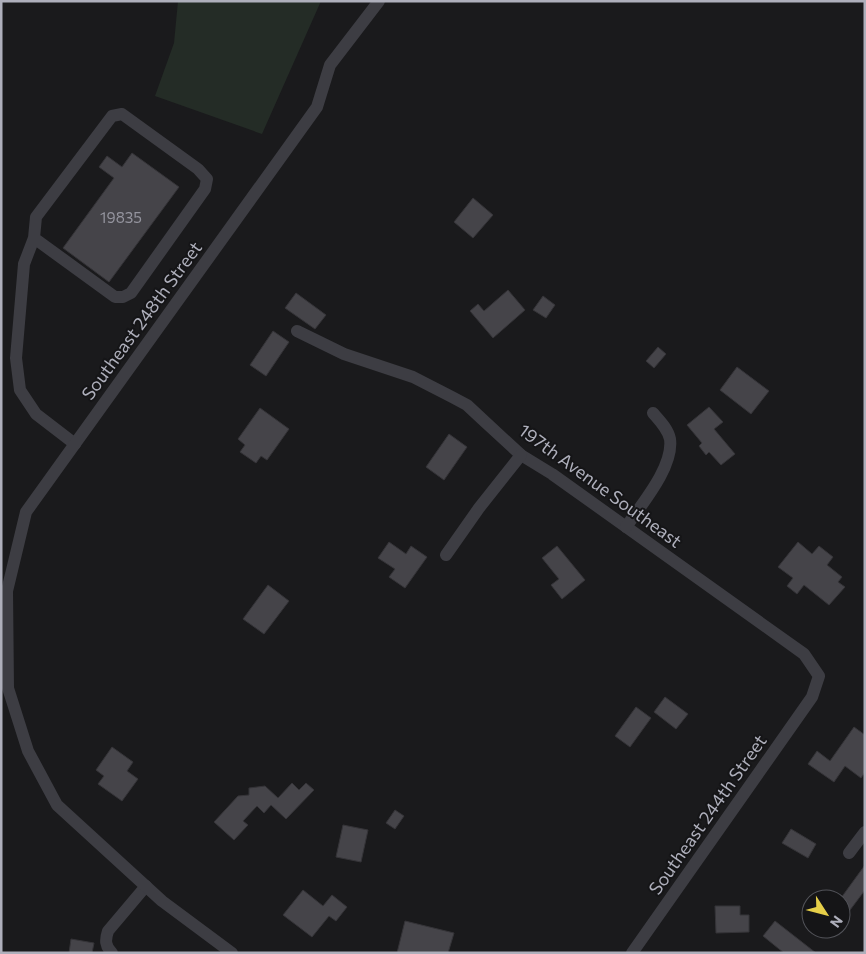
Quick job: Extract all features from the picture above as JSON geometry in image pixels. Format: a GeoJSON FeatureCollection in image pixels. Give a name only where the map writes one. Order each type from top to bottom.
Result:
{"type":"FeatureCollection","features":[{"type":"Feature","properties":{"kind":"street","name":"Southeast 248th Street"},"geometry":{"type":"LineString","coordinates":[[232,953],[162,901],[57,806],[28,751],[8,688],[7,591],[26,512],[317,107],[330,65],[379,1]]}},
{"type":"Feature","properties":{"kind":"street"},"geometry":{"type":"LineString","coordinates":[[34,238],[115,297],[123,297],[132,293],[205,189],[207,179],[198,169],[122,114],[112,116],[36,217],[34,238],[24,264],[16,358],[20,390],[36,414],[74,444]]}},
{"type":"Feature","properties":{"kind":"street","name":"197th Avenue Southeast"},"geometry":{"type":"LineString","coordinates":[[297,331],[344,354],[413,377],[467,406],[521,455],[552,474],[626,526],[804,654],[819,676],[812,697]]}},
{"type":"Feature","properties":{"kind":"street"},"geometry":{"type":"LineString","coordinates":[[626,526],[655,484],[668,460],[670,439],[666,429],[653,413]]}},
{"type":"Feature","properties":{"kind":"street"},"geometry":{"type":"LineString","coordinates":[[446,555],[521,455]]}},
{"type":"Feature","properties":{"kind":"street","name":"Southeast 244th Street"},"geometry":{"type":"LineString","coordinates":[[632,953],[812,697]]}},
{"type":"Feature","properties":{"kind":"street"},"geometry":{"type":"LineString","coordinates":[[849,853],[865,832]]}},
{"type":"Feature","properties":{"kind":"street"},"geometry":{"type":"LineString","coordinates":[[112,953],[107,948],[106,938],[108,931],[146,886]]}},
{"type":"Feature","properties":{"kind":"shaded area"},"geometry":{"type":"Polygon","coordinates":[[[178,1],[321,1],[262,134],[155,96],[174,43],[178,1]]]}},
{"type":"Feature","properties":{"kind":"building"},"geometry":{"type":"Polygon","coordinates":[[[132,153],[179,187],[109,282],[63,248],[114,178],[99,167],[107,156],[122,167],[132,153]]]}},
{"type":"Feature","properties":{"kind":"building"},"geometry":{"type":"Polygon","coordinates":[[[473,198],[493,215],[473,238],[454,222],[473,198]]]}},
{"type":"Feature","properties":{"kind":"building"},"geometry":{"type":"Polygon","coordinates":[[[508,290],[525,310],[493,338],[470,311],[478,304],[484,311],[508,290]]]}},
{"type":"Feature","properties":{"kind":"building"},"geometry":{"type":"Polygon","coordinates":[[[296,293],[326,315],[315,329],[285,308],[296,293]]]}},
{"type":"Feature","properties":{"kind":"building"},"geometry":{"type":"Polygon","coordinates":[[[543,296],[555,305],[546,318],[533,310],[543,296]]]}},
{"type":"Feature","properties":{"kind":"building"},"geometry":{"type":"Polygon","coordinates":[[[273,331],[289,342],[266,376],[250,365],[273,331]]]}},
{"type":"Feature","properties":{"kind":"building"},"geometry":{"type":"Polygon","coordinates":[[[658,347],[666,354],[654,368],[646,361],[658,347]]]}},
{"type":"Feature","properties":{"kind":"building"},"geometry":{"type":"Polygon","coordinates":[[[737,367],[769,391],[751,414],[720,390],[737,367]]]}},
{"type":"Feature","properties":{"kind":"building"},"geometry":{"type":"Polygon","coordinates":[[[709,407],[723,422],[714,429],[735,454],[721,465],[709,452],[706,455],[699,446],[702,443],[687,425],[709,407]]]}},
{"type":"Feature","properties":{"kind":"building"},"geometry":{"type":"Polygon","coordinates":[[[260,408],[289,429],[267,460],[261,456],[256,463],[240,452],[245,445],[238,439],[260,408]]]}},
{"type":"Feature","properties":{"kind":"building"},"geometry":{"type":"Polygon","coordinates":[[[449,434],[467,447],[444,480],[426,467],[449,434]]]}},
{"type":"Feature","properties":{"kind":"building"},"geometry":{"type":"Polygon","coordinates":[[[389,542],[406,554],[411,546],[427,557],[405,588],[389,577],[395,569],[378,558],[389,542]]]}},
{"type":"Feature","properties":{"kind":"building"},"geometry":{"type":"Polygon","coordinates":[[[798,542],[812,554],[819,546],[833,557],[827,565],[842,577],[838,582],[845,587],[829,605],[804,585],[797,594],[787,586],[793,578],[778,567],[798,542]]]}},
{"type":"Feature","properties":{"kind":"building"},"geometry":{"type":"Polygon","coordinates":[[[557,546],[585,580],[562,599],[551,585],[559,579],[542,558],[557,546]]]}},
{"type":"Feature","properties":{"kind":"building"},"geometry":{"type":"Polygon","coordinates":[[[268,585],[289,601],[264,634],[243,619],[268,585]]]}},
{"type":"Feature","properties":{"kind":"building"},"geometry":{"type":"Polygon","coordinates":[[[665,697],[688,714],[676,729],[654,712],[665,697]]]}},
{"type":"Feature","properties":{"kind":"building"},"geometry":{"type":"Polygon","coordinates":[[[636,707],[651,718],[630,747],[615,736],[636,707]]]}},
{"type":"Feature","properties":{"kind":"building"},"geometry":{"type":"Polygon","coordinates":[[[854,727],[865,735],[865,772],[861,778],[845,766],[834,782],[808,764],[817,751],[830,761],[854,727]]]}},
{"type":"Feature","properties":{"kind":"building"},"geometry":{"type":"Polygon","coordinates":[[[112,747],[133,762],[127,771],[138,779],[122,801],[98,784],[104,776],[96,770],[112,747]]]}},
{"type":"Feature","properties":{"kind":"building"},"geometry":{"type":"Polygon","coordinates":[[[292,783],[299,790],[306,783],[314,790],[286,819],[271,805],[264,813],[257,806],[243,821],[248,825],[234,840],[214,822],[238,796],[249,795],[249,788],[265,786],[278,798],[292,783]]]}},
{"type":"Feature","properties":{"kind":"building"},"geometry":{"type":"Polygon","coordinates":[[[395,810],[404,816],[395,829],[386,823],[395,810]]]}},
{"type":"Feature","properties":{"kind":"building"},"geometry":{"type":"Polygon","coordinates":[[[343,825],[368,830],[361,862],[336,857],[343,825]]]}},
{"type":"Feature","properties":{"kind":"building"},"geometry":{"type":"Polygon","coordinates":[[[791,829],[816,844],[808,858],[782,843],[791,829]]]}},
{"type":"Feature","properties":{"kind":"building"},"geometry":{"type":"Polygon","coordinates":[[[865,865],[865,890],[851,909],[851,889],[848,889],[865,865]]]}},
{"type":"Feature","properties":{"kind":"building"},"geometry":{"type":"Polygon","coordinates":[[[303,890],[323,906],[332,895],[347,907],[336,921],[329,916],[312,937],[283,915],[303,890]]]}},
{"type":"Feature","properties":{"kind":"building"},"geometry":{"type":"Polygon","coordinates":[[[715,906],[740,906],[740,915],[749,915],[749,932],[716,933],[715,906]]]}},
{"type":"Feature","properties":{"kind":"building"},"geometry":{"type":"Polygon","coordinates":[[[405,921],[454,933],[448,953],[397,953],[405,921]]]}},
{"type":"Feature","properties":{"kind":"building"},"geometry":{"type":"Polygon","coordinates":[[[775,921],[816,953],[784,953],[763,936],[775,921]]]}},
{"type":"Feature","properties":{"kind":"building"},"geometry":{"type":"Polygon","coordinates":[[[71,939],[94,943],[92,953],[69,953],[71,939]]]}}]}
